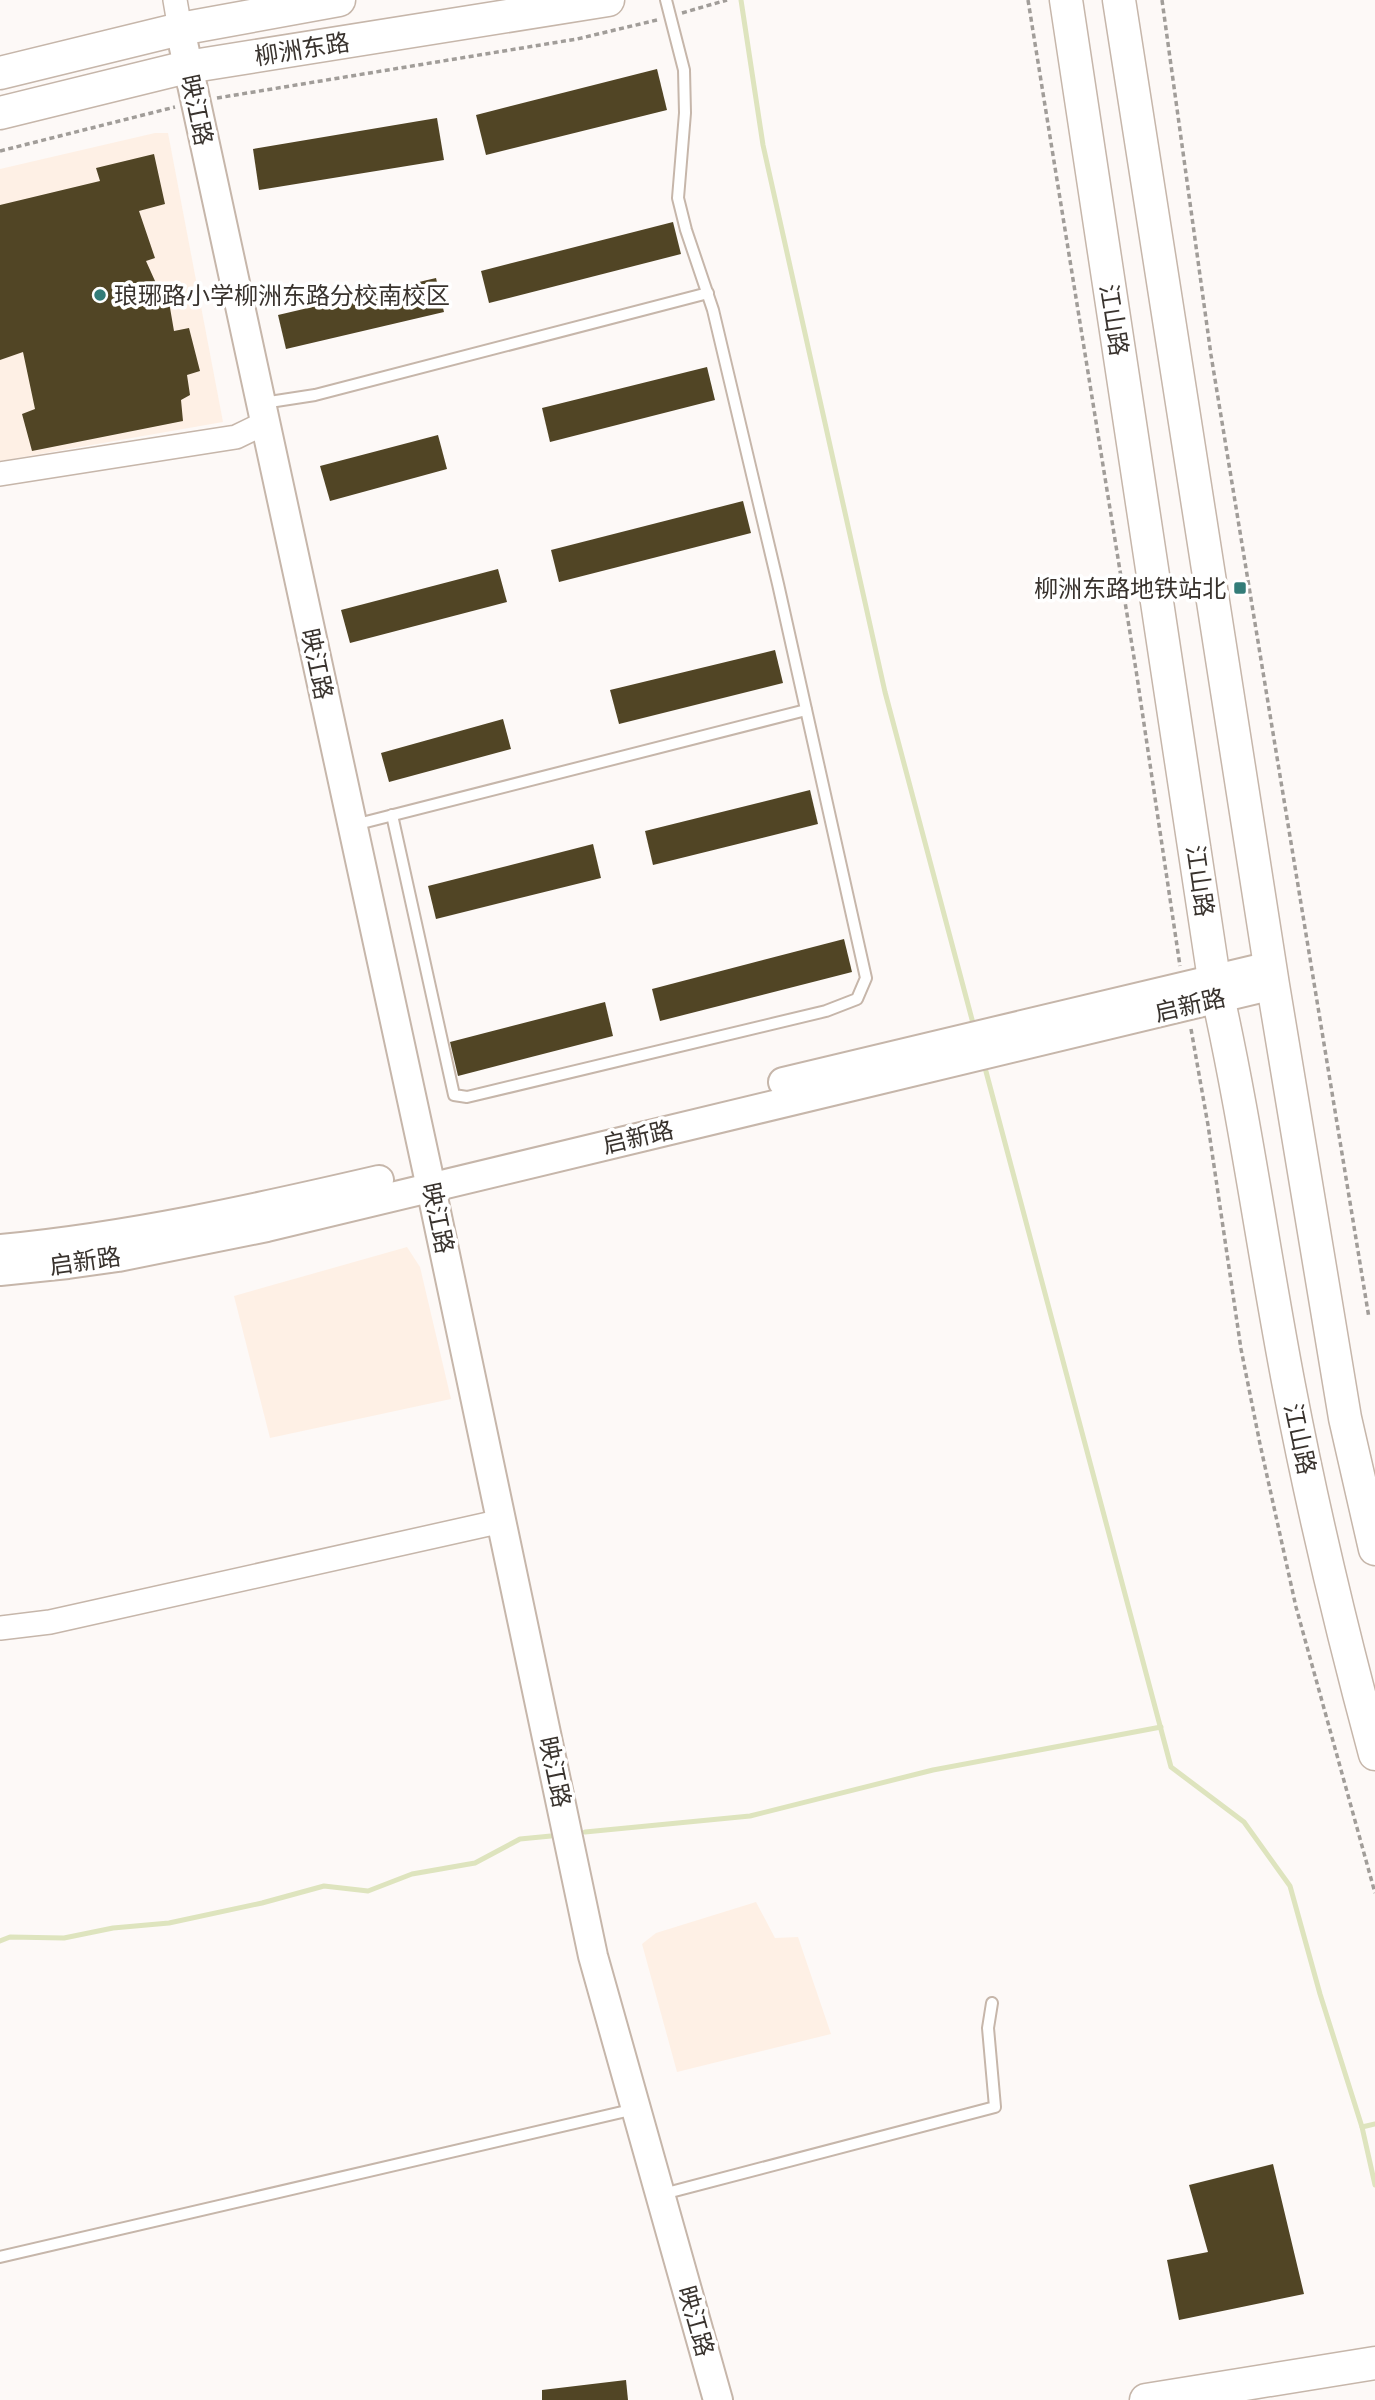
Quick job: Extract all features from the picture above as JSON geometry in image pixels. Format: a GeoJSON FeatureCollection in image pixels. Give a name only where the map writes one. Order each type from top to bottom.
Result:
{"type":"FeatureCollection","features":[{"type":"Feature","properties":{"kind":"main road","name":"柳洲东路"},"geometry":{"type":"LineString","coordinates":[[0,73],[178,15],[339,0]]}},
{"type":"Feature","properties":{"kind":"main road","name":"柳洲东路"},"geometry":{"type":"LineString","coordinates":[[0,113],[187,67],[608,0]]}},
{"type":"Feature","properties":{"kind":"main road","name":"江山路"},"geometry":{"type":"LineString","coordinates":[[1066,0],[1217,988],[1236,1077],[1289,1387],[1330,1585],[1375,1754]]}},
{"type":"Feature","properties":{"kind":"main road","name":"江山路"},"geometry":{"type":"LineString","coordinates":[[1119,0],[1272,975],[1345,1418],[1375,1549]]}},
{"type":"Feature","properties":{"kind":"main road"},"geometry":{"type":"LineString","coordinates":[[1146,2400],[1375,2363]]}},
{"type":"Feature","properties":{"kind":"street","name":"映江路"},"geometry":{"type":"LineString","coordinates":[[178,15],[187,67],[429,1178],[593,1956],[718,2400]]}},
{"type":"Feature","properties":{"kind":"street"},"geometry":{"type":"LineString","coordinates":[[0,474],[236,437],[262,413]]}},
{"type":"Feature","properties":{"kind":"street","name":"启新路"},"geometry":{"type":"LineString","coordinates":[[0,1270],[68,1264],[267,1227],[429,1178],[1272,975]]}},
{"type":"Feature","properties":{"kind":"street","name":"启新路"},"geometry":{"type":"LineString","coordinates":[[0,1249],[170,1225],[429,1178]]}},
{"type":"Feature","properties":{"kind":"street"},"geometry":{"type":"LineString","coordinates":[[0,1628],[50,1622],[502,1521]]}},
{"type":"Feature","properties":{"kind":"lane"},"geometry":{"type":"LineString","coordinates":[[392,815],[454,1095],[467,1097],[826,1011],[858,999],[866,978],[708,293],[678,198],[685,113],[684,70],[666,0]]}},
{"type":"Feature","properties":{"kind":"lane"},"geometry":{"type":"LineString","coordinates":[[262,413],[315,395],[708,293]]}},
{"type":"Feature","properties":{"kind":"lane"},"geometry":{"type":"LineString","coordinates":[[352,825],[806,710]]}},
{"type":"Feature","properties":{"kind":"lane"},"geometry":{"type":"LineString","coordinates":[[660,2194],[995,2107],[988,2028],[992,2003]]}},
{"type":"Feature","properties":{"kind":"lane"},"geometry":{"type":"LineString","coordinates":[[0,2256],[636,2108]]}},
{"type":"Feature","properties":{"kind":"path"},"geometry":{"type":"LineString","coordinates":[[0,151],[195,102],[563,42],[727,0]]}},
{"type":"Feature","properties":{"kind":"path"},"geometry":{"type":"LineString","coordinates":[[1162,0],[1213,369],[1369,1318]]}},
{"type":"Feature","properties":{"kind":"shaded area","name":"琅琊路小学柳洲东路分校南校区"},"geometry":{"type":"Polygon","coordinates":[[[155,133],[168,133],[223,422],[0,461],[0,169],[155,133]]]}},
{"type":"Feature","properties":{"kind":"shaded area"},"geometry":{"type":"Polygon","coordinates":[[[407,1247],[420,1267],[451,1399],[270,1438],[234,1296],[407,1247]]]}},
{"type":"Feature","properties":{"kind":"shaded area"},"geometry":{"type":"Polygon","coordinates":[[[756,1902],[775,1938],[798,1937],[831,2034],[677,2072],[642,1944],[656,1933],[756,1902]]]}},
{"type":"Feature","properties":{"kind":"building"},"geometry":{"type":"Polygon","coordinates":[[[657,69],[667,110],[486,155],[476,115],[657,69]]]}},
{"type":"Feature","properties":{"kind":"building"},"geometry":{"type":"Polygon","coordinates":[[[437,118],[444,160],[259,190],[253,149],[437,118]]]}},
{"type":"Feature","properties":{"kind":"building","name":"琅琊路小学柳洲东路分校南校区"},"geometry":{"type":"Polygon","coordinates":[[[154,154],[165,204],[139,211],[155,258],[146,261],[155,281],[159,300],[169,302],[174,331],[189,328],[200,371],[187,375],[190,395],[181,400],[183,421],[32,451],[22,414],[35,409],[23,352],[0,360],[0,205],[100,181],[96,168],[154,154]]]}},
{"type":"Feature","properties":{"kind":"building"},"geometry":{"type":"Polygon","coordinates":[[[673,222],[681,254],[489,303],[481,271],[673,222]]]}},
{"type":"Feature","properties":{"kind":"building"},"geometry":{"type":"Polygon","coordinates":[[[436,278],[444,312],[286,349],[278,315],[436,278]]]}},
{"type":"Feature","properties":{"kind":"building"},"geometry":{"type":"Polygon","coordinates":[[[707,367],[715,400],[550,442],[542,408],[707,367]]]}},
{"type":"Feature","properties":{"kind":"building"},"geometry":{"type":"Polygon","coordinates":[[[438,435],[447,469],[330,501],[320,466],[438,435]]]}},
{"type":"Feature","properties":{"kind":"building"},"geometry":{"type":"Polygon","coordinates":[[[743,501],[751,533],[559,582],[551,550],[743,501]]]}},
{"type":"Feature","properties":{"kind":"building"},"geometry":{"type":"Polygon","coordinates":[[[498,569],[507,602],[350,643],[341,610],[498,569]]]}},
{"type":"Feature","properties":{"kind":"building"},"geometry":{"type":"Polygon","coordinates":[[[775,650],[783,683],[619,724],[610,690],[775,650]]]}},
{"type":"Feature","properties":{"kind":"building"},"geometry":{"type":"Polygon","coordinates":[[[503,719],[511,749],[389,782],[381,753],[503,719]]]}},
{"type":"Feature","properties":{"kind":"building"},"geometry":{"type":"Polygon","coordinates":[[[810,790],[818,824],[653,865],[645,831],[810,790]]]}},
{"type":"Feature","properties":{"kind":"building"},"geometry":{"type":"Polygon","coordinates":[[[593,844],[601,878],[436,919],[428,886],[593,844]]]}},
{"type":"Feature","properties":{"kind":"building"},"geometry":{"type":"Polygon","coordinates":[[[844,939],[852,972],[660,1021],[652,989],[844,939]]]}},
{"type":"Feature","properties":{"kind":"building"},"geometry":{"type":"Polygon","coordinates":[[[605,1002],[613,1036],[458,1076],[450,1042],[605,1002]]]}},
{"type":"Feature","properties":{"kind":"building"},"geometry":{"type":"Polygon","coordinates":[[[1273,2164],[1304,2294],[1179,2320],[1167,2260],[1208,2252],[1189,2185],[1273,2164]]]}},
{"type":"Feature","properties":{"kind":"building"},"geometry":{"type":"Polygon","coordinates":[[[626,2380],[628,2400],[542,2400],[542,2390],[626,2380]]]}},
{"type":"Feature","properties":{"kind":"waterway"},"geometry":{"type":"LineString","coordinates":[[741,0],[763,145],[885,692],[974,1027]]}},
{"type":"Feature","properties":{"kind":"waterway"},"geometry":{"type":"LineString","coordinates":[[984,1064],[1171,1767],[1244,1822],[1290,1886],[1320,1994],[1362,2127],[1375,2185]]}},
{"type":"Feature","properties":{"kind":"waterway"},"geometry":{"type":"LineString","coordinates":[[585,1832],[750,1816],[933,1770],[1161,1727]]}},
{"type":"Feature","properties":{"kind":"waterway"},"geometry":{"type":"LineString","coordinates":[[0,1941],[10,1937],[64,1938],[113,1928],[169,1923],[262,1903],[324,1886],[368,1891],[412,1874],[475,1863],[520,1839],[551,1836]]}},
{"type":"Feature","properties":{"kind":"waterway"},"geometry":{"type":"LineString","coordinates":[[1362,2127],[1375,2124]]}},
{"type":"Feature","properties":{"kind":"place","name":"琅琊路小学柳洲东路分校南校区"},"geometry":{"type":"Point","coordinates":[100,295]}},
{"type":"Feature","properties":{"kind":"place","name":"柳洲东路地铁站北"},"geometry":{"type":"Point","coordinates":[1240,588]}}]}
